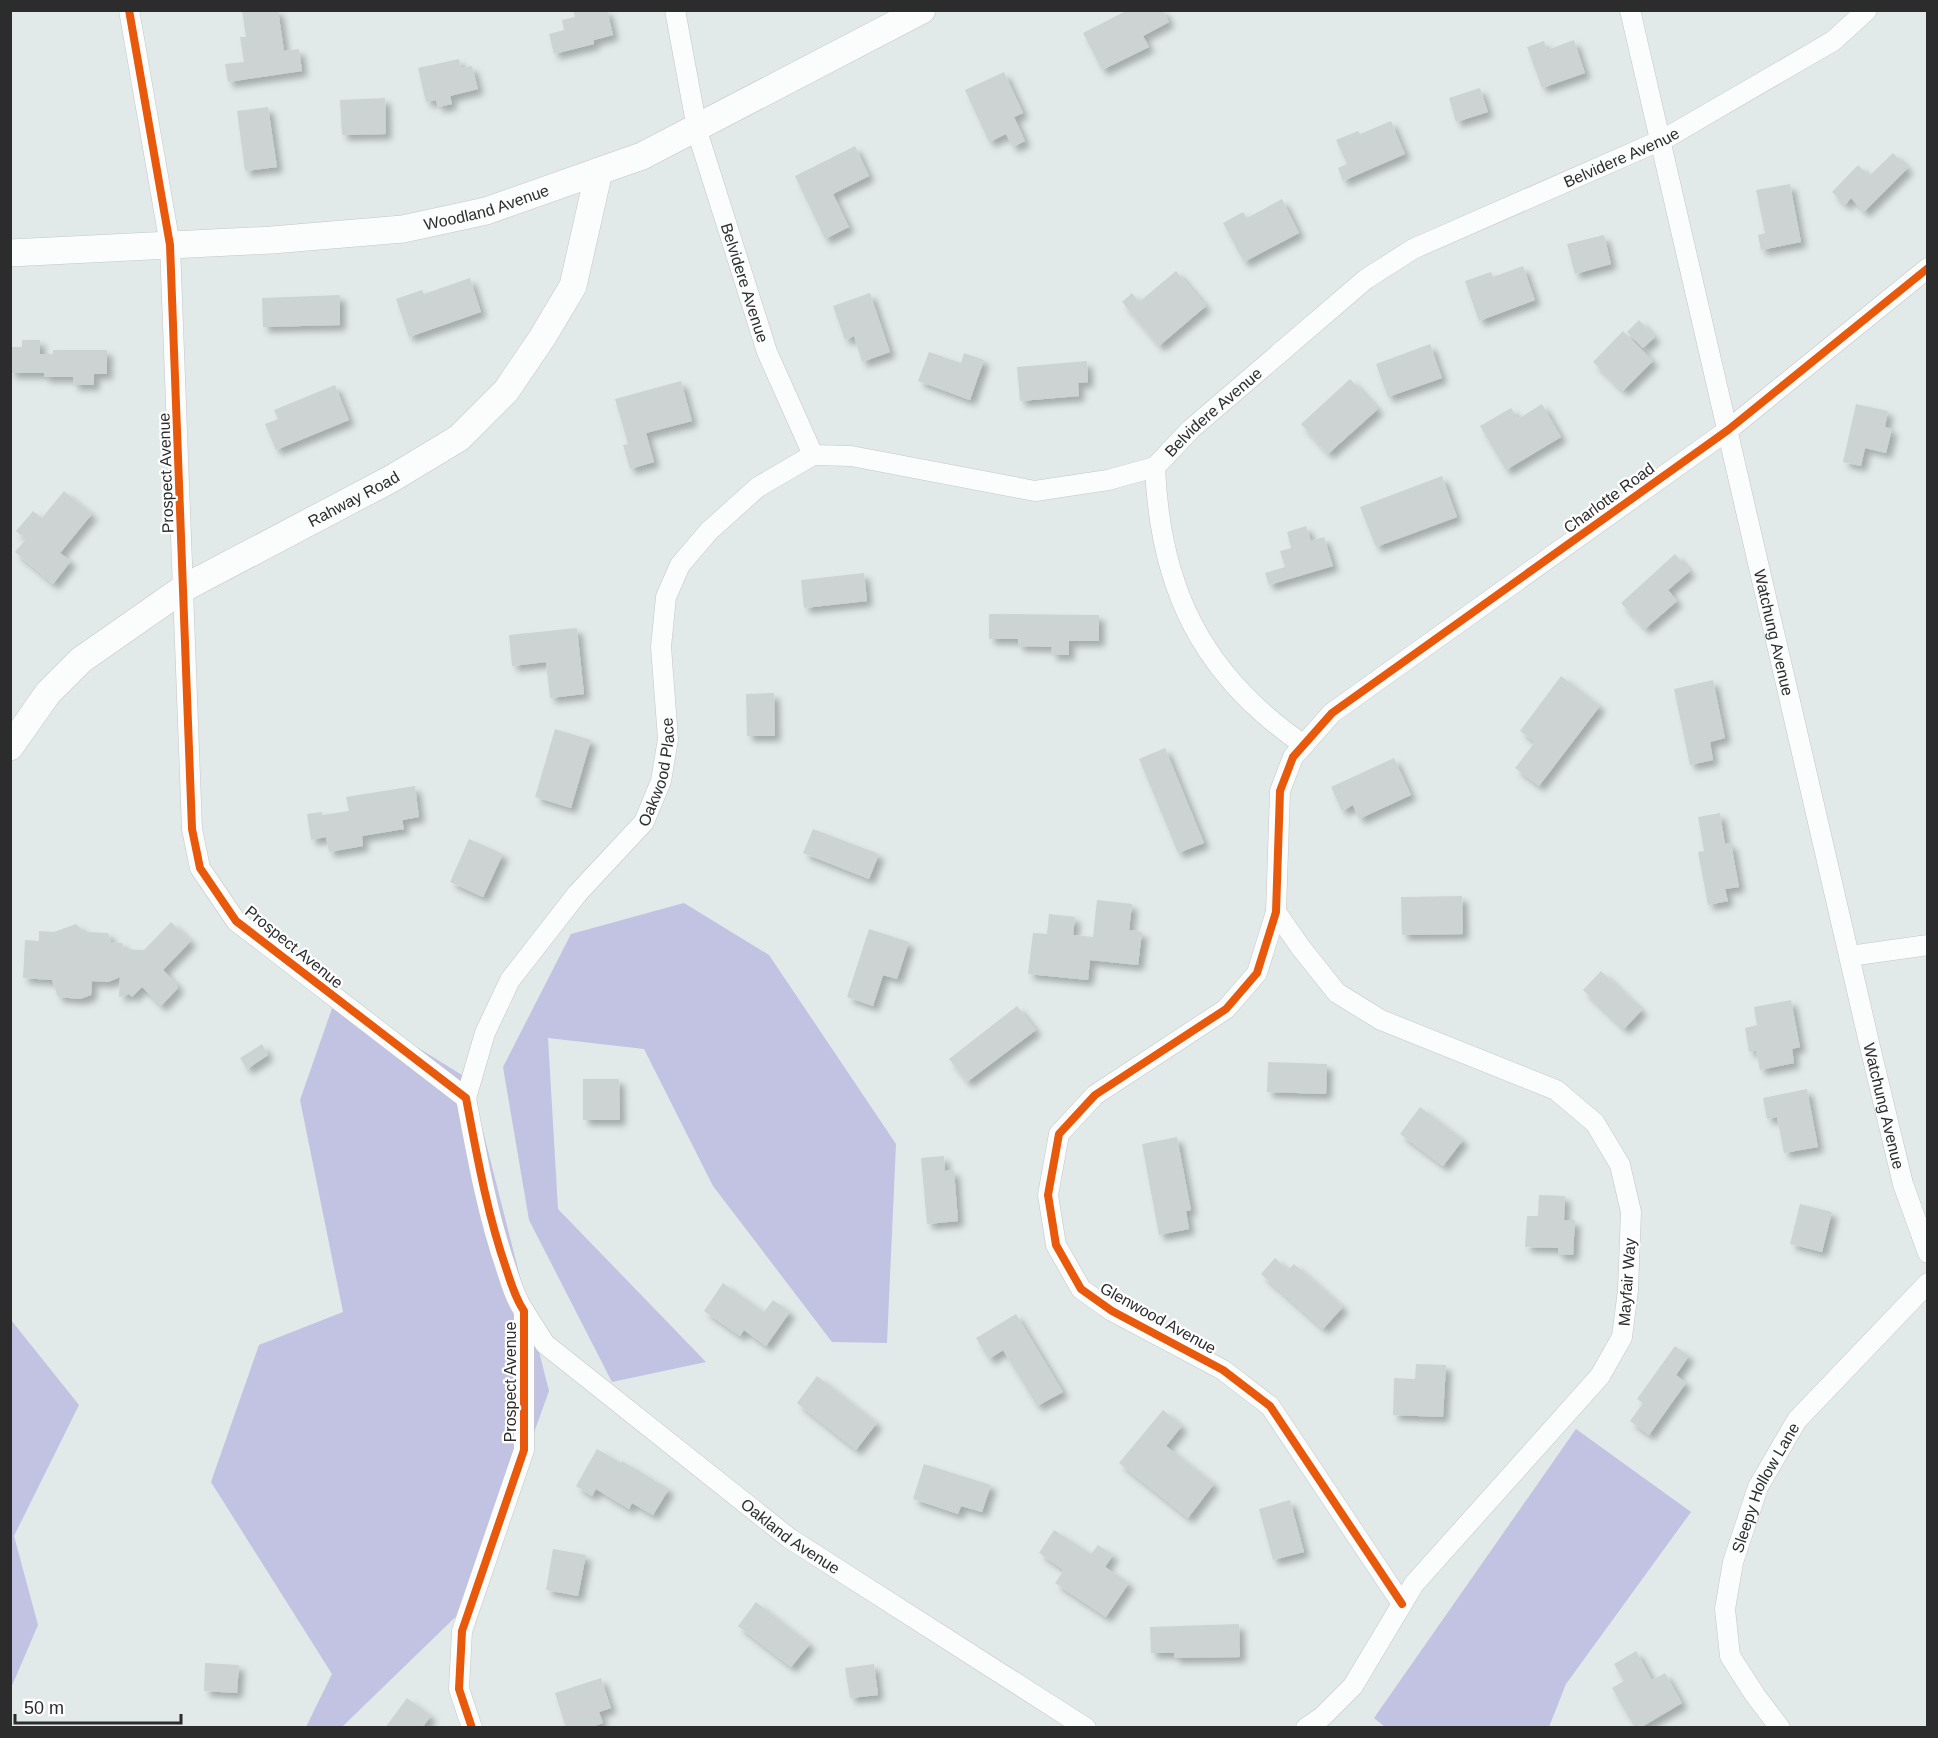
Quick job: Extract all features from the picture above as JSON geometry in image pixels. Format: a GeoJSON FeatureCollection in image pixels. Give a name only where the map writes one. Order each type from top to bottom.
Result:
{"type":"FeatureCollection","features":[{"type":"Feature","properties":{"kind":"street","name":"Prospect Avenue"},"geometry":{"type":"LineString","coordinates":[[129,10],[170,245],[192,829],[200,868],[236,921],[466,1098],[482,1188],[501,1255],[518,1302],[524,1311],[524,1450],[462,1631],[459,1689],[472,1728]]}},
{"type":"Feature","properties":{"kind":"street","name":"Belvidere Avenue"},"geometry":{"type":"LineString","coordinates":[[675,10],[697,127],[767,352],[813,454],[851,456],[1035,490],[1108,480],[1155,467],[1191,429],[1366,279],[1413,249],[1660,140],[1833,41],[1867,10]]}},
{"type":"Feature","properties":{"kind":"street","name":"Woodland Avenue"},"geometry":{"type":"LineString","coordinates":[[10,253],[272,240],[403,229],[486,211],[642,156],[922,10]]}},
{"type":"Feature","properties":{"kind":"street","name":"Watchung Avenue"},"geometry":{"type":"LineString","coordinates":[[1630,10],[1903,1185],[1928,1253]]}},
{"type":"Feature","properties":{"kind":"street","name":"Rahway Road"},"geometry":{"type":"LineString","coordinates":[[10,747],[48,693],[81,660],[184,588],[391,479],[459,438],[506,391],[542,338],[573,286],[599,171]]}},
{"type":"Feature","properties":{"kind":"street","name":"Charlotte Road"},"geometry":{"type":"LineString","coordinates":[[1304,745],[1332,713],[1728,429],[1928,268]]}},
{"type":"Feature","properties":{"kind":"street","name":"Oakwood Place"},"geometry":{"type":"LineString","coordinates":[[466,1098],[485,1033],[510,980],[577,894],[644,822],[660,781],[668,739],[660,647],[666,597],[680,565],[709,531],[758,487],[813,454]]}},
{"type":"Feature","properties":{"kind":"street"},"geometry":{"type":"LineString","coordinates":[[1155,467],[1156,504],[1161,537],[1177,590],[1195,631],[1213,659],[1234,685],[1266,716],[1304,745]]}},
{"type":"Feature","properties":{"kind":"street","name":"Glenwood Avenue"},"geometry":{"type":"LineString","coordinates":[[1304,745],[1293,758],[1280,791],[1276,912],[1257,973],[1226,1009],[1095,1095],[1059,1134],[1048,1195],[1056,1245],[1081,1289],[1112,1311],[1223,1370],[1270,1406],[1402,1604]]}},
{"type":"Feature","properties":{"kind":"street","name":"Mayfair Way"},"geometry":{"type":"LineString","coordinates":[[1276,912],[1337,993],[1382,1020],[1556,1090],[1595,1123],[1620,1165],[1631,1212],[1628,1290],[1623,1337],[1600,1376],[1414,1584],[1353,1686],[1322,1717],[1306,1728]]}},
{"type":"Feature","properties":{"kind":"street"},"geometry":{"type":"LineString","coordinates":[[1850,956],[1928,945]]}},
{"type":"Feature","properties":{"kind":"street","name":"Sleepy Hollow Lane"},"geometry":{"type":"LineString","coordinates":[[1780,1728],[1730,1656],[1725,1609],[1733,1562],[1758,1487],[1797,1420],[1928,1283]]}},
{"type":"Feature","properties":{"kind":"street","name":"Oakland Avenue"},"geometry":{"type":"LineString","coordinates":[[524,1311],[545,1344],[789,1538],[1086,1728]]}},
{"type":"Feature","properties":{"kind":"shaded area"},"geometry":{"type":"Polygon","coordinates":[[[684,903],[769,955],[896,1144],[887,1343],[832,1342],[713,1186],[644,1049],[548,1038],[558,1209],[706,1362],[612,1382],[529,1220],[503,1067],[571,934],[684,903]]]}},
{"type":"Feature","properties":{"kind":"shaded area"},"geometry":{"type":"Polygon","coordinates":[[[336,997],[470,1080],[549,1391],[474,1599],[342,1727],[306,1727],[332,1674],[211,1482],[259,1345],[343,1312],[300,1100],[336,997]]]}},
{"type":"Feature","properties":{"kind":"shaded area"},"geometry":{"type":"Polygon","coordinates":[[[11,1320],[79,1405],[14,1536],[38,1625],[11,1688],[11,1320]]]}},
{"type":"Feature","properties":{"kind":"shaded area"},"geometry":{"type":"Polygon","coordinates":[[[1576,1429],[1691,1512],[1566,1684],[1549,1727],[1385,1727],[1374,1718],[1576,1429]]]}},
{"type":"Feature","properties":{"kind":"building"},"geometry":{"type":"Polygon","coordinates":[[[242,10],[278,10],[284,51],[299,49],[302,71],[228,82],[225,64],[244,62],[240,37],[246,37],[242,10]]]}},
{"type":"Feature","properties":{"kind":"building"},"geometry":{"type":"Polygon","coordinates":[[[573,10],[607,10],[613,35],[594,40],[594,44],[554,54],[549,34],[564,30],[562,20],[575,17],[573,10]]]}},
{"type":"Feature","properties":{"kind":"building"},"geometry":{"type":"Polygon","coordinates":[[[1128,10],[1163,10],[1169,22],[1143,36],[1149,47],[1102,70],[1083,33],[1128,10]]]}},
{"type":"Feature","properties":{"kind":"building"},"geometry":{"type":"Polygon","coordinates":[[[1574,40],[1585,73],[1542,88],[1527,47],[1544,41],[1547,50],[1574,40]]]}},
{"type":"Feature","properties":{"kind":"building"},"geometry":{"type":"Polygon","coordinates":[[[459,59],[461,68],[472,66],[478,89],[450,96],[452,104],[438,107],[436,100],[426,102],[418,68],[459,59]]]}},
{"type":"Feature","properties":{"kind":"building"},"geometry":{"type":"Polygon","coordinates":[[[1004,72],[1023,113],[1014,117],[1025,141],[1013,147],[1006,134],[989,142],[965,90],[1004,72]]]}},
{"type":"Feature","properties":{"kind":"building"},"geometry":{"type":"Polygon","coordinates":[[[1480,88],[1488,112],[1456,122],[1449,98],[1480,88]]]}},
{"type":"Feature","properties":{"kind":"building"},"geometry":{"type":"Polygon","coordinates":[[[385,98],[386,134],[342,135],[340,100],[385,98]]]}},
{"type":"Feature","properties":{"kind":"building"},"geometry":{"type":"Polygon","coordinates":[[[268,107],[277,167],[245,171],[237,111],[268,107]]]}},
{"type":"Feature","properties":{"kind":"building"},"geometry":{"type":"Polygon","coordinates":[[[1391,121],[1405,154],[1343,181],[1338,168],[1347,164],[1336,140],[1358,131],[1360,134],[1391,121]]]}},
{"type":"Feature","properties":{"kind":"building"},"geometry":{"type":"Polygon","coordinates":[[[855,146],[869,176],[833,194],[849,227],[825,239],[795,176],[855,146]]]}},
{"type":"Feature","properties":{"kind":"building"},"geometry":{"type":"Polygon","coordinates":[[[1893,153],[1908,168],[1864,212],[1851,198],[1845,205],[1832,192],[1858,165],[1869,176],[1893,153]]]}},
{"type":"Feature","properties":{"kind":"building"},"geometry":{"type":"Polygon","coordinates":[[[1790,184],[1801,242],[1761,250],[1758,235],[1765,233],[1756,190],[1790,184]]]}},
{"type":"Feature","properties":{"kind":"building"},"geometry":{"type":"Polygon","coordinates":[[[1282,199],[1299,233],[1244,262],[1223,223],[1243,212],[1247,218],[1282,199]]]}},
{"type":"Feature","properties":{"kind":"building"},"geometry":{"type":"Polygon","coordinates":[[[1604,235],[1611,264],[1575,274],[1567,244],[1604,235]]]}},
{"type":"Feature","properties":{"kind":"building"},"geometry":{"type":"Polygon","coordinates":[[[1523,266],[1535,300],[1479,321],[1465,281],[1491,272],[1493,277],[1523,266]]]}},
{"type":"Feature","properties":{"kind":"building"},"geometry":{"type":"Polygon","coordinates":[[[1176,271],[1206,306],[1159,346],[1122,302],[1132,293],[1139,302],[1176,271]]]}},
{"type":"Feature","properties":{"kind":"building"},"geometry":{"type":"Polygon","coordinates":[[[470,278],[481,312],[409,337],[396,299],[422,290],[424,294],[470,278]]]}},
{"type":"Feature","properties":{"kind":"building"},"geometry":{"type":"Polygon","coordinates":[[[870,293],[890,352],[862,362],[854,336],[845,340],[833,306],[870,293]]]}},
{"type":"Feature","properties":{"kind":"building"},"geometry":{"type":"Polygon","coordinates":[[[340,295],[340,325],[263,327],[262,298],[340,295]]]}},
{"type":"Feature","properties":{"kind":"building"},"geometry":{"type":"Polygon","coordinates":[[[1639,320],[1655,337],[1643,348],[1627,332],[1639,320]]]}},
{"type":"Feature","properties":{"kind":"building"},"geometry":{"type":"Polygon","coordinates":[[[1623,331],[1653,361],[1623,391],[1593,362],[1623,331]]]}},
{"type":"Feature","properties":{"kind":"building"},"geometry":{"type":"Polygon","coordinates":[[[22,340],[40,340],[40,354],[53,354],[53,350],[107,350],[107,374],[94,374],[94,385],[73,385],[73,377],[44,377],[44,373],[10,373],[10,347],[22,347],[22,340]]]}},
{"type":"Feature","properties":{"kind":"building"},"geometry":{"type":"Polygon","coordinates":[[[1430,344],[1442,378],[1388,397],[1376,364],[1430,344]]]}},
{"type":"Feature","properties":{"kind":"building"},"geometry":{"type":"Polygon","coordinates":[[[929,352],[961,363],[964,353],[984,360],[970,400],[918,381],[929,352]]]}},
{"type":"Feature","properties":{"kind":"building"},"geometry":{"type":"Polygon","coordinates":[[[1087,361],[1088,382],[1078,383],[1079,396],[1020,401],[1017,367],[1087,361]]]}},
{"type":"Feature","properties":{"kind":"building"},"geometry":{"type":"Polygon","coordinates":[[[1350,379],[1378,409],[1328,454],[1301,424],[1350,379]]]}},
{"type":"Feature","properties":{"kind":"building"},"geometry":{"type":"Polygon","coordinates":[[[681,381],[692,421],[646,433],[654,462],[630,469],[623,445],[628,444],[615,399],[681,381]]]}},
{"type":"Feature","properties":{"kind":"building"},"geometry":{"type":"Polygon","coordinates":[[[335,385],[349,420],[276,450],[265,424],[278,419],[274,410],[335,385]]]}},
{"type":"Feature","properties":{"kind":"building"},"geometry":{"type":"Polygon","coordinates":[[[1542,404],[1561,437],[1506,470],[1480,426],[1511,408],[1518,419],[1542,404]]]}},
{"type":"Feature","properties":{"kind":"building"},"geometry":{"type":"Polygon","coordinates":[[[1856,404],[1888,411],[1885,427],[1892,429],[1886,453],[1865,448],[1861,466],[1843,462],[1856,404]]]}},
{"type":"Feature","properties":{"kind":"building"},"geometry":{"type":"Polygon","coordinates":[[[1442,476],[1457,517],[1376,547],[1360,507],[1442,476]]]}},
{"type":"Feature","properties":{"kind":"building"},"geometry":{"type":"Polygon","coordinates":[[[64,491],[92,514],[60,553],[71,561],[53,584],[15,552],[26,539],[16,531],[33,511],[42,518],[64,491]]]}},
{"type":"Feature","properties":{"kind":"building"},"geometry":{"type":"Polygon","coordinates":[[[1306,526],[1311,541],[1324,537],[1333,566],[1269,585],[1265,573],[1285,567],[1280,551],[1291,548],[1287,532],[1306,526]]]}},
{"type":"Feature","properties":{"kind":"building"},"geometry":{"type":"Polygon","coordinates":[[[1675,554],[1690,571],[1668,590],[1677,601],[1645,629],[1621,603],[1675,554]]]}},
{"type":"Feature","properties":{"kind":"building"},"geometry":{"type":"Polygon","coordinates":[[[864,573],[867,601],[804,608],[801,580],[864,573]]]}},
{"type":"Feature","properties":{"kind":"building"},"geometry":{"type":"Polygon","coordinates":[[[989,614],[1099,615],[1099,641],[1069,641],[1069,655],[1051,655],[1052,647],[1018,646],[1018,639],[989,639],[989,614]]]}},
{"type":"Feature","properties":{"kind":"building"},"geometry":{"type":"Polygon","coordinates":[[[577,628],[584,694],[550,698],[546,662],[512,666],[509,635],[577,628]]]}},
{"type":"Feature","properties":{"kind":"building"},"geometry":{"type":"Polygon","coordinates":[[[1561,676],[1600,706],[1539,786],[1515,768],[1535,742],[1520,731],[1561,676]]]}},
{"type":"Feature","properties":{"kind":"building"},"geometry":{"type":"Polygon","coordinates":[[[1713,680],[1725,738],[1710,742],[1713,760],[1690,765],[1674,689],[1713,680]]]}},
{"type":"Feature","properties":{"kind":"building"},"geometry":{"type":"Polygon","coordinates":[[[774,693],[775,736],[747,736],[746,694],[774,693]]]}},
{"type":"Feature","properties":{"kind":"building"},"geometry":{"type":"Polygon","coordinates":[[[555,729],[591,740],[571,808],[535,797],[555,729]]]}},
{"type":"Feature","properties":{"kind":"building"},"geometry":{"type":"Polygon","coordinates":[[[1165,748],[1204,843],[1178,853],[1139,759],[1165,748]]]}},
{"type":"Feature","properties":{"kind":"building"},"geometry":{"type":"Polygon","coordinates":[[[1394,758],[1411,795],[1359,819],[1353,805],[1342,811],[1331,787],[1394,758]]]}},
{"type":"Feature","properties":{"kind":"building"},"geometry":{"type":"Polygon","coordinates":[[[415,786],[419,817],[402,820],[404,829],[362,836],[363,846],[329,852],[326,837],[311,840],[307,814],[322,812],[322,815],[349,811],[346,797],[415,786]]]}},
{"type":"Feature","properties":{"kind":"building"},"geometry":{"type":"Polygon","coordinates":[[[1720,813],[1725,844],[1731,843],[1739,887],[1725,889],[1728,901],[1708,905],[1698,852],[1704,851],[1698,817],[1720,813]]]}},
{"type":"Feature","properties":{"kind":"building"},"geometry":{"type":"Polygon","coordinates":[[[813,829],[879,854],[869,879],[803,853],[813,829]]]}},
{"type":"Feature","properties":{"kind":"building"},"geometry":{"type":"Polygon","coordinates":[[[469,839],[503,854],[483,897],[450,882],[469,839]]]}},
{"type":"Feature","properties":{"kind":"building"},"geometry":{"type":"Polygon","coordinates":[[[1462,896],[1463,934],[1402,935],[1401,897],[1462,896]]]}},
{"type":"Feature","properties":{"kind":"building"},"geometry":{"type":"Polygon","coordinates":[[[1097,900],[1132,904],[1129,930],[1142,932],[1138,965],[1090,960],[1088,980],[1028,974],[1033,933],[1047,934],[1049,914],[1075,917],[1073,935],[1093,937],[1097,900]]]}},
{"type":"Feature","properties":{"kind":"building"},"geometry":{"type":"Polygon","coordinates":[[[171,922],[191,941],[163,970],[178,988],[161,1006],[142,987],[132,997],[129,994],[119,997],[120,977],[108,982],[92,981],[91,995],[80,999],[58,997],[52,980],[23,978],[25,940],[39,941],[39,931],[54,932],[76,924],[84,932],[108,933],[111,942],[122,943],[124,949],[144,950],[171,922]]]}},
{"type":"Feature","properties":{"kind":"building"},"geometry":{"type":"Polygon","coordinates":[[[869,929],[909,942],[897,979],[883,975],[873,1006],[847,997],[869,929]]]}},
{"type":"Feature","properties":{"kind":"building"},"geometry":{"type":"Polygon","coordinates":[[[1601,971],[1642,1010],[1624,1029],[1583,990],[1601,971]]]}},
{"type":"Feature","properties":{"kind":"building"},"geometry":{"type":"Polygon","coordinates":[[[1791,1000],[1800,1047],[1792,1049],[1794,1063],[1760,1070],[1756,1050],[1749,1052],[1745,1028],[1757,1025],[1754,1007],[1791,1000]]]}},
{"type":"Feature","properties":{"kind":"building"},"geometry":{"type":"Polygon","coordinates":[[[1017,1006],[1036,1030],[967,1082],[949,1059],[1017,1006]]]}},
{"type":"Feature","properties":{"kind":"building"},"geometry":{"type":"Polygon","coordinates":[[[262,1044],[268,1055],[247,1069],[240,1058],[262,1044]]]}},
{"type":"Feature","properties":{"kind":"building"},"geometry":{"type":"Polygon","coordinates":[[[1268,1062],[1327,1064],[1326,1094],[1267,1092],[1268,1062]]]}},
{"type":"Feature","properties":{"kind":"building"},"geometry":{"type":"Polygon","coordinates":[[[583,1079],[619,1079],[620,1120],[583,1120],[583,1079]]]}},
{"type":"Feature","properties":{"kind":"building"},"geometry":{"type":"Polygon","coordinates":[[[1807,1089],[1818,1147],[1784,1153],[1777,1117],[1767,1119],[1763,1098],[1807,1089]]]}},
{"type":"Feature","properties":{"kind":"building"},"geometry":{"type":"Polygon","coordinates":[[[1420,1107],[1463,1140],[1443,1166],[1400,1134],[1420,1107]]]}},
{"type":"Feature","properties":{"kind":"building"},"geometry":{"type":"Polygon","coordinates":[[[1177,1137],[1191,1210],[1186,1211],[1189,1229],[1159,1235],[1142,1144],[1177,1137]]]}},
{"type":"Feature","properties":{"kind":"building"},"geometry":{"type":"Polygon","coordinates":[[[944,1156],[945,1171],[954,1170],[958,1221],[927,1224],[921,1158],[944,1156]]]}},
{"type":"Feature","properties":{"kind":"building"},"geometry":{"type":"Polygon","coordinates":[[[1539,1195],[1565,1196],[1564,1220],[1575,1220],[1573,1255],[1558,1255],[1558,1248],[1525,1247],[1527,1216],[1538,1216],[1539,1195]]]}},
{"type":"Feature","properties":{"kind":"building"},"geometry":{"type":"Polygon","coordinates":[[[1800,1204],[1832,1212],[1822,1252],[1790,1244],[1800,1204]]]}},
{"type":"Feature","properties":{"kind":"building"},"geometry":{"type":"Polygon","coordinates":[[[1275,1258],[1288,1270],[1294,1264],[1343,1307],[1323,1329],[1261,1274],[1275,1258]]]}},
{"type":"Feature","properties":{"kind":"building"},"geometry":{"type":"Polygon","coordinates":[[[723,1283],[764,1312],[773,1300],[790,1312],[766,1346],[744,1330],[740,1336],[704,1311],[723,1283]]]}},
{"type":"Feature","properties":{"kind":"building"},"geometry":{"type":"Polygon","coordinates":[[[1016,1314],[1063,1392],[1037,1406],[1003,1350],[989,1359],[976,1338],[1016,1314]]]}},
{"type":"Feature","properties":{"kind":"building"},"geometry":{"type":"Polygon","coordinates":[[[1675,1346],[1689,1356],[1676,1375],[1686,1383],[1649,1435],[1630,1421],[1643,1403],[1637,1399],[1675,1346]]]}},
{"type":"Feature","properties":{"kind":"building"},"geometry":{"type":"Polygon","coordinates":[[[1416,1364],[1446,1365],[1443,1417],[1393,1415],[1394,1378],[1415,1379],[1416,1364]]]}},
{"type":"Feature","properties":{"kind":"building"},"geometry":{"type":"Polygon","coordinates":[[[817,1376],[877,1423],[856,1450],[797,1403],[817,1376]]]}},
{"type":"Feature","properties":{"kind":"building"},"geometry":{"type":"Polygon","coordinates":[[[1163,1410],[1182,1426],[1166,1446],[1214,1484],[1188,1518],[1119,1463],[1163,1410]]]}},
{"type":"Feature","properties":{"kind":"building"},"geometry":{"type":"Polygon","coordinates":[[[597,1449],[669,1489],[653,1515],[632,1503],[629,1509],[596,1489],[592,1496],[576,1486],[597,1449]]]}},
{"type":"Feature","properties":{"kind":"building"},"geometry":{"type":"Polygon","coordinates":[[[924,1464],[991,1485],[982,1512],[961,1506],[958,1514],[913,1499],[924,1464]]]}},
{"type":"Feature","properties":{"kind":"building"},"geometry":{"type":"Polygon","coordinates":[[[1290,1500],[1304,1552],[1273,1560],[1259,1509],[1290,1500]]]}},
{"type":"Feature","properties":{"kind":"building"},"geometry":{"type":"Polygon","coordinates":[[[1054,1530],[1091,1554],[1098,1545],[1113,1555],[1105,1567],[1129,1583],[1106,1617],[1055,1583],[1064,1570],[1039,1553],[1054,1530]]]}},
{"type":"Feature","properties":{"kind":"building"},"geometry":{"type":"Polygon","coordinates":[[[553,1549],[586,1555],[578,1596],[546,1590],[553,1549]]]}},
{"type":"Feature","properties":{"kind":"building"},"geometry":{"type":"Polygon","coordinates":[[[756,1602],[810,1644],[791,1667],[738,1626],[756,1602]]]}},
{"type":"Feature","properties":{"kind":"building"},"geometry":{"type":"Polygon","coordinates":[[[1239,1624],[1240,1657],[1174,1658],[1174,1653],[1151,1653],[1150,1627],[1239,1624]]]}},
{"type":"Feature","properties":{"kind":"building"},"geometry":{"type":"Polygon","coordinates":[[[1636,1651],[1652,1680],[1665,1673],[1682,1703],[1640,1728],[1635,1728],[1612,1688],[1624,1681],[1614,1664],[1636,1651]]]}},
{"type":"Feature","properties":{"kind":"building"},"geometry":{"type":"Polygon","coordinates":[[[205,1663],[239,1665],[237,1693],[204,1691],[205,1663]]]}},
{"type":"Feature","properties":{"kind":"building"},"geometry":{"type":"Polygon","coordinates":[[[874,1664],[878,1695],[850,1698],[845,1668],[874,1664]]]}},
{"type":"Feature","properties":{"kind":"building"},"geometry":{"type":"Polygon","coordinates":[[[601,1678],[611,1708],[599,1712],[603,1723],[589,1728],[566,1728],[555,1693],[601,1678]]]}},
{"type":"Feature","properties":{"kind":"building"},"geometry":{"type":"Polygon","coordinates":[[[407,1698],[431,1716],[422,1728],[385,1728],[407,1698]]]}},
{"type":"Feature","properties":{"kind":"cycle path"},"geometry":{"type":"LineString","coordinates":[[129,10],[170,245],[192,829],[200,868],[236,921],[466,1098],[493,1226],[518,1301],[524,1311],[524,1450],[462,1631],[459,1689],[472,1728]]}},
{"type":"Feature","properties":{"kind":"cycle path"},"geometry":{"type":"LineString","coordinates":[[1402,1604],[1270,1406],[1223,1370],[1112,1311],[1081,1289],[1056,1245],[1048,1195],[1059,1134],[1095,1095],[1226,1009],[1257,973],[1276,912],[1280,791],[1293,757],[1332,713],[1728,430],[1928,268]]}}]}
